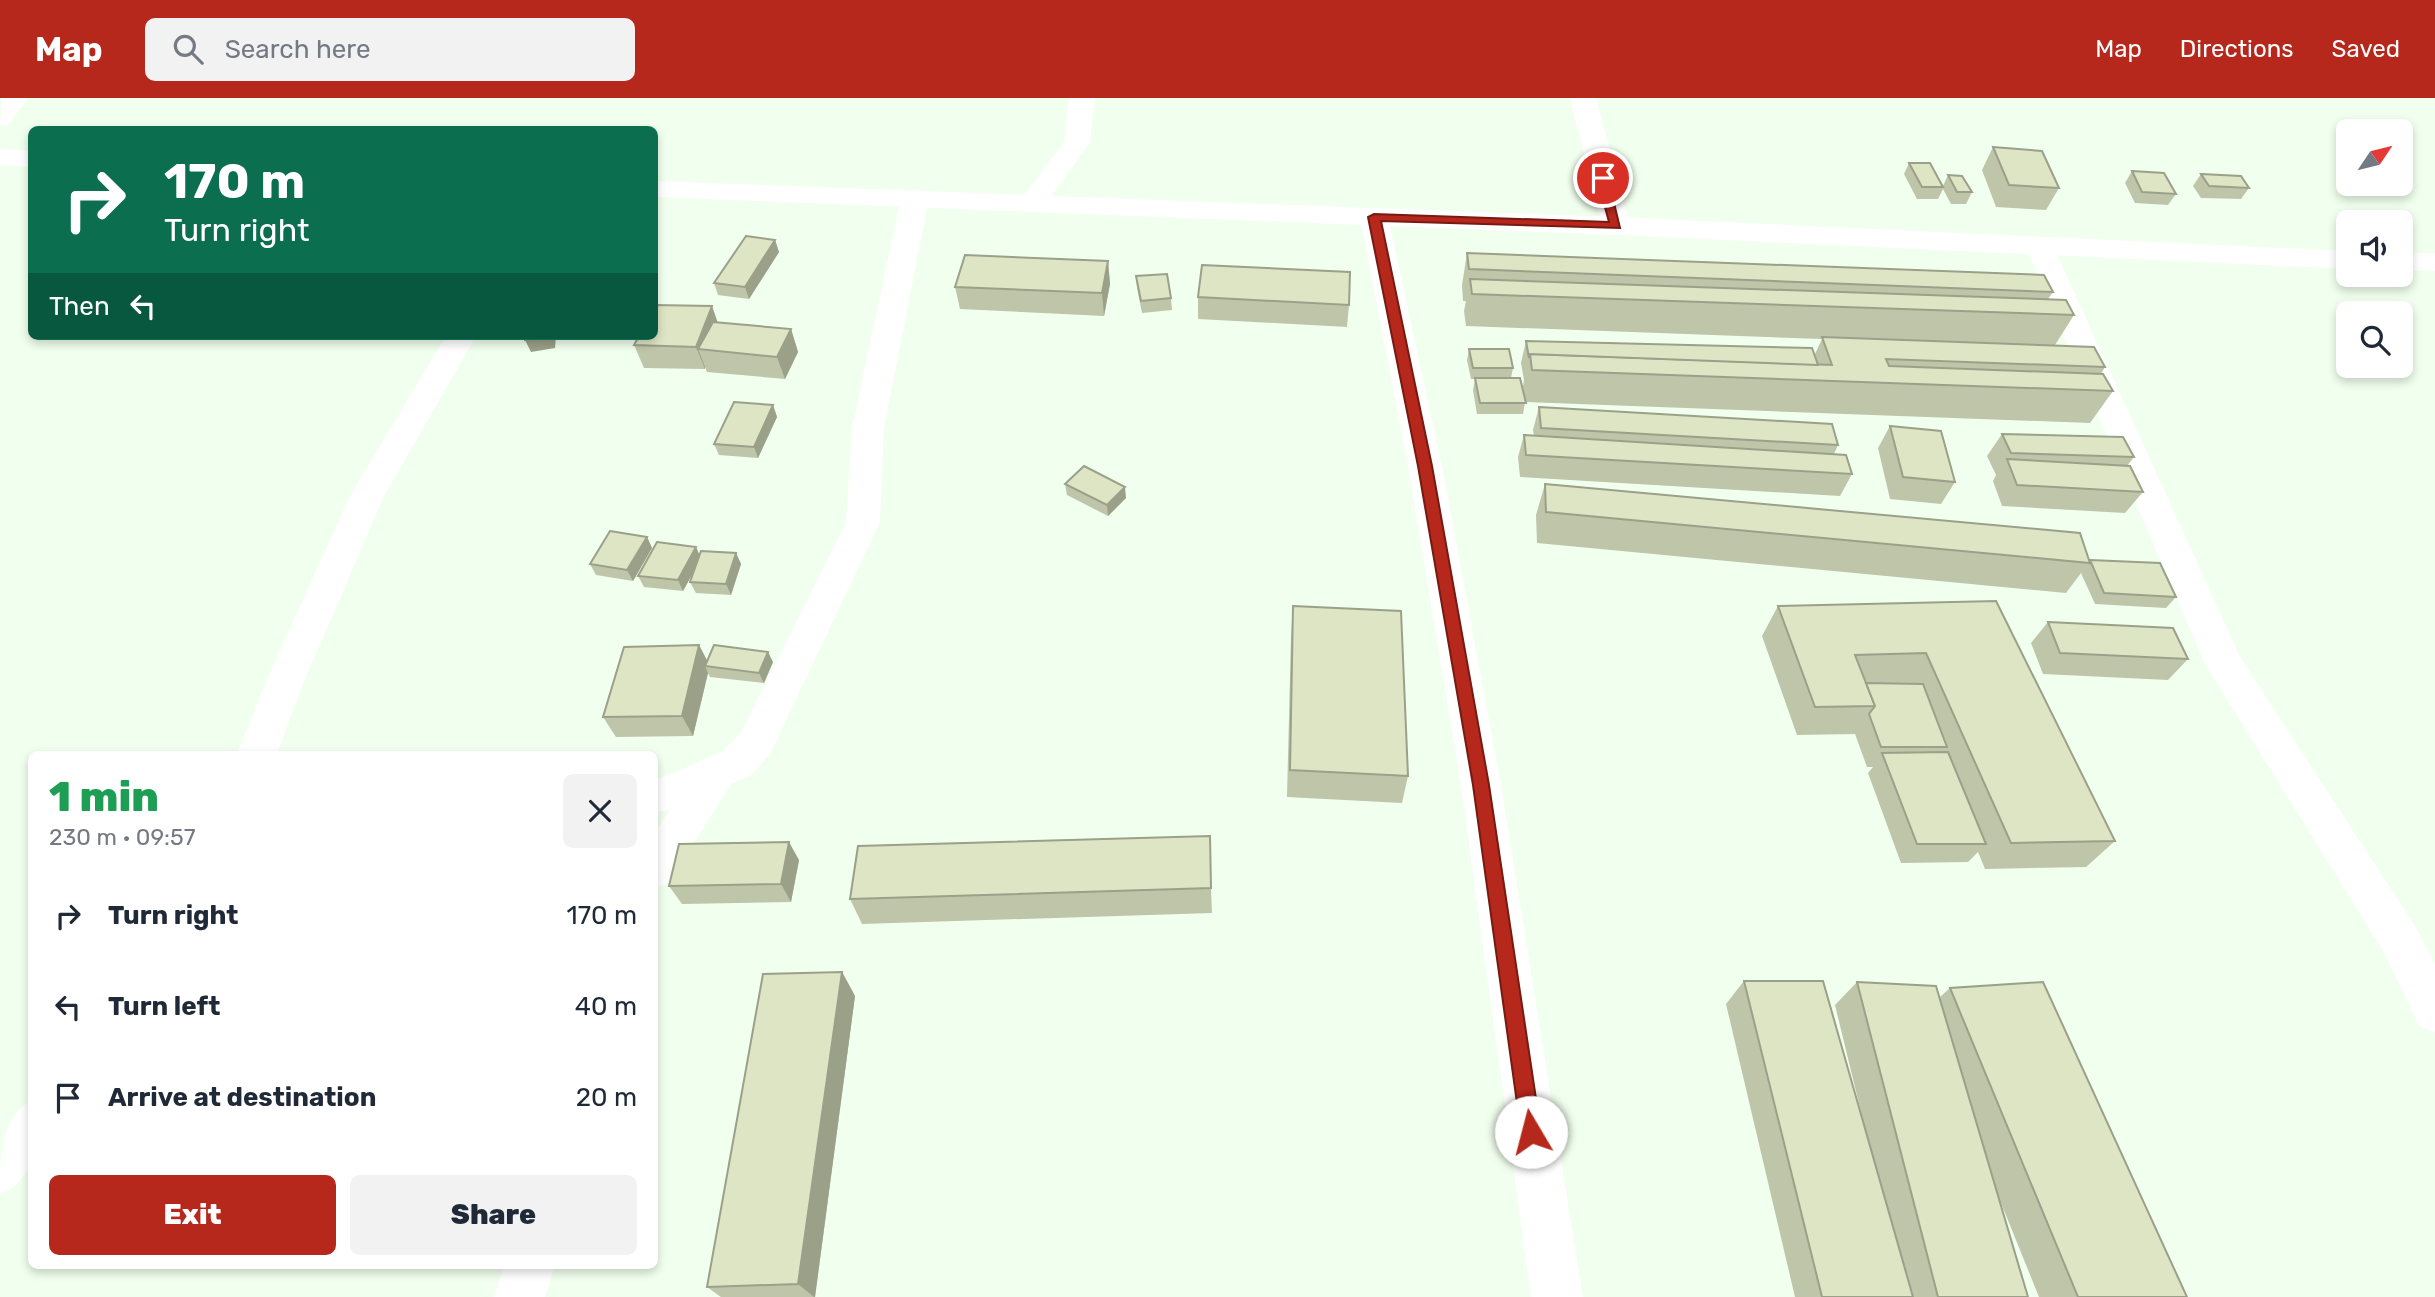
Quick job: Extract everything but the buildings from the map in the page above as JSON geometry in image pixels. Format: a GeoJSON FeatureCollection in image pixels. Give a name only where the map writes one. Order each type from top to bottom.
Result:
{"type":"FeatureCollection","features":[{"type":"Feature","properties":{"kind":"street"},"geometry":{"type":"LineString","coordinates":[[0,118],[15,98]]}},
{"type":"Feature","properties":{"kind":"street"},"geometry":{"type":"LineString","coordinates":[[1033,202],[1077,142],[1082,98]]}},
{"type":"Feature","properties":{"kind":"street"},"geometry":{"type":"LineString","coordinates":[[1583,98],[1616,226]]}},
{"type":"Feature","properties":{"kind":"street"},"geometry":{"type":"LineString","coordinates":[[0,157],[28,159]]}},
{"type":"Feature","properties":{"kind":"street"},"geometry":{"type":"LineString","coordinates":[[658,189],[1616,226],[2336,259]]}},
{"type":"Feature","properties":{"kind":"street"},"geometry":{"type":"LineString","coordinates":[[658,795],[664,795],[737,764],[756,742],[863,522],[868,428],[915,198]]}},
{"type":"Feature","properties":{"kind":"street"},"geometry":{"type":"LineString","coordinates":[[1374,217],[1425,466],[1481,785],[1557,1297]]}},
{"type":"Feature","properties":{"kind":"street"},"geometry":{"type":"LineString","coordinates":[[2039,246],[2224,664],[2400,940],[2435,1011]]}},
{"type":"Feature","properties":{"kind":"street"},"geometry":{"type":"LineString","coordinates":[[2413,261],[2435,262]]}},
{"type":"Feature","properties":{"kind":"street"},"geometry":{"type":"LineString","coordinates":[[258,751],[286,679],[367,496],[459,340]]}},
{"type":"Feature","properties":{"kind":"street"},"geometry":{"type":"LineString","coordinates":[[658,864],[716,774]]}},
{"type":"Feature","properties":{"kind":"street"},"geometry":{"type":"LineString","coordinates":[[0,1170],[28,1130]]}},
{"type":"Feature","properties":{"kind":"street"},"geometry":{"type":"LineString","coordinates":[[520,1297],[529,1269]]}},
{"type":"Feature","properties":{"kind":"route"},"geometry":{"type":"LineString","coordinates":[[1531,1132],[1481,785],[1425,466],[1374,217],[1616,226],[1603,178]]}}]}
